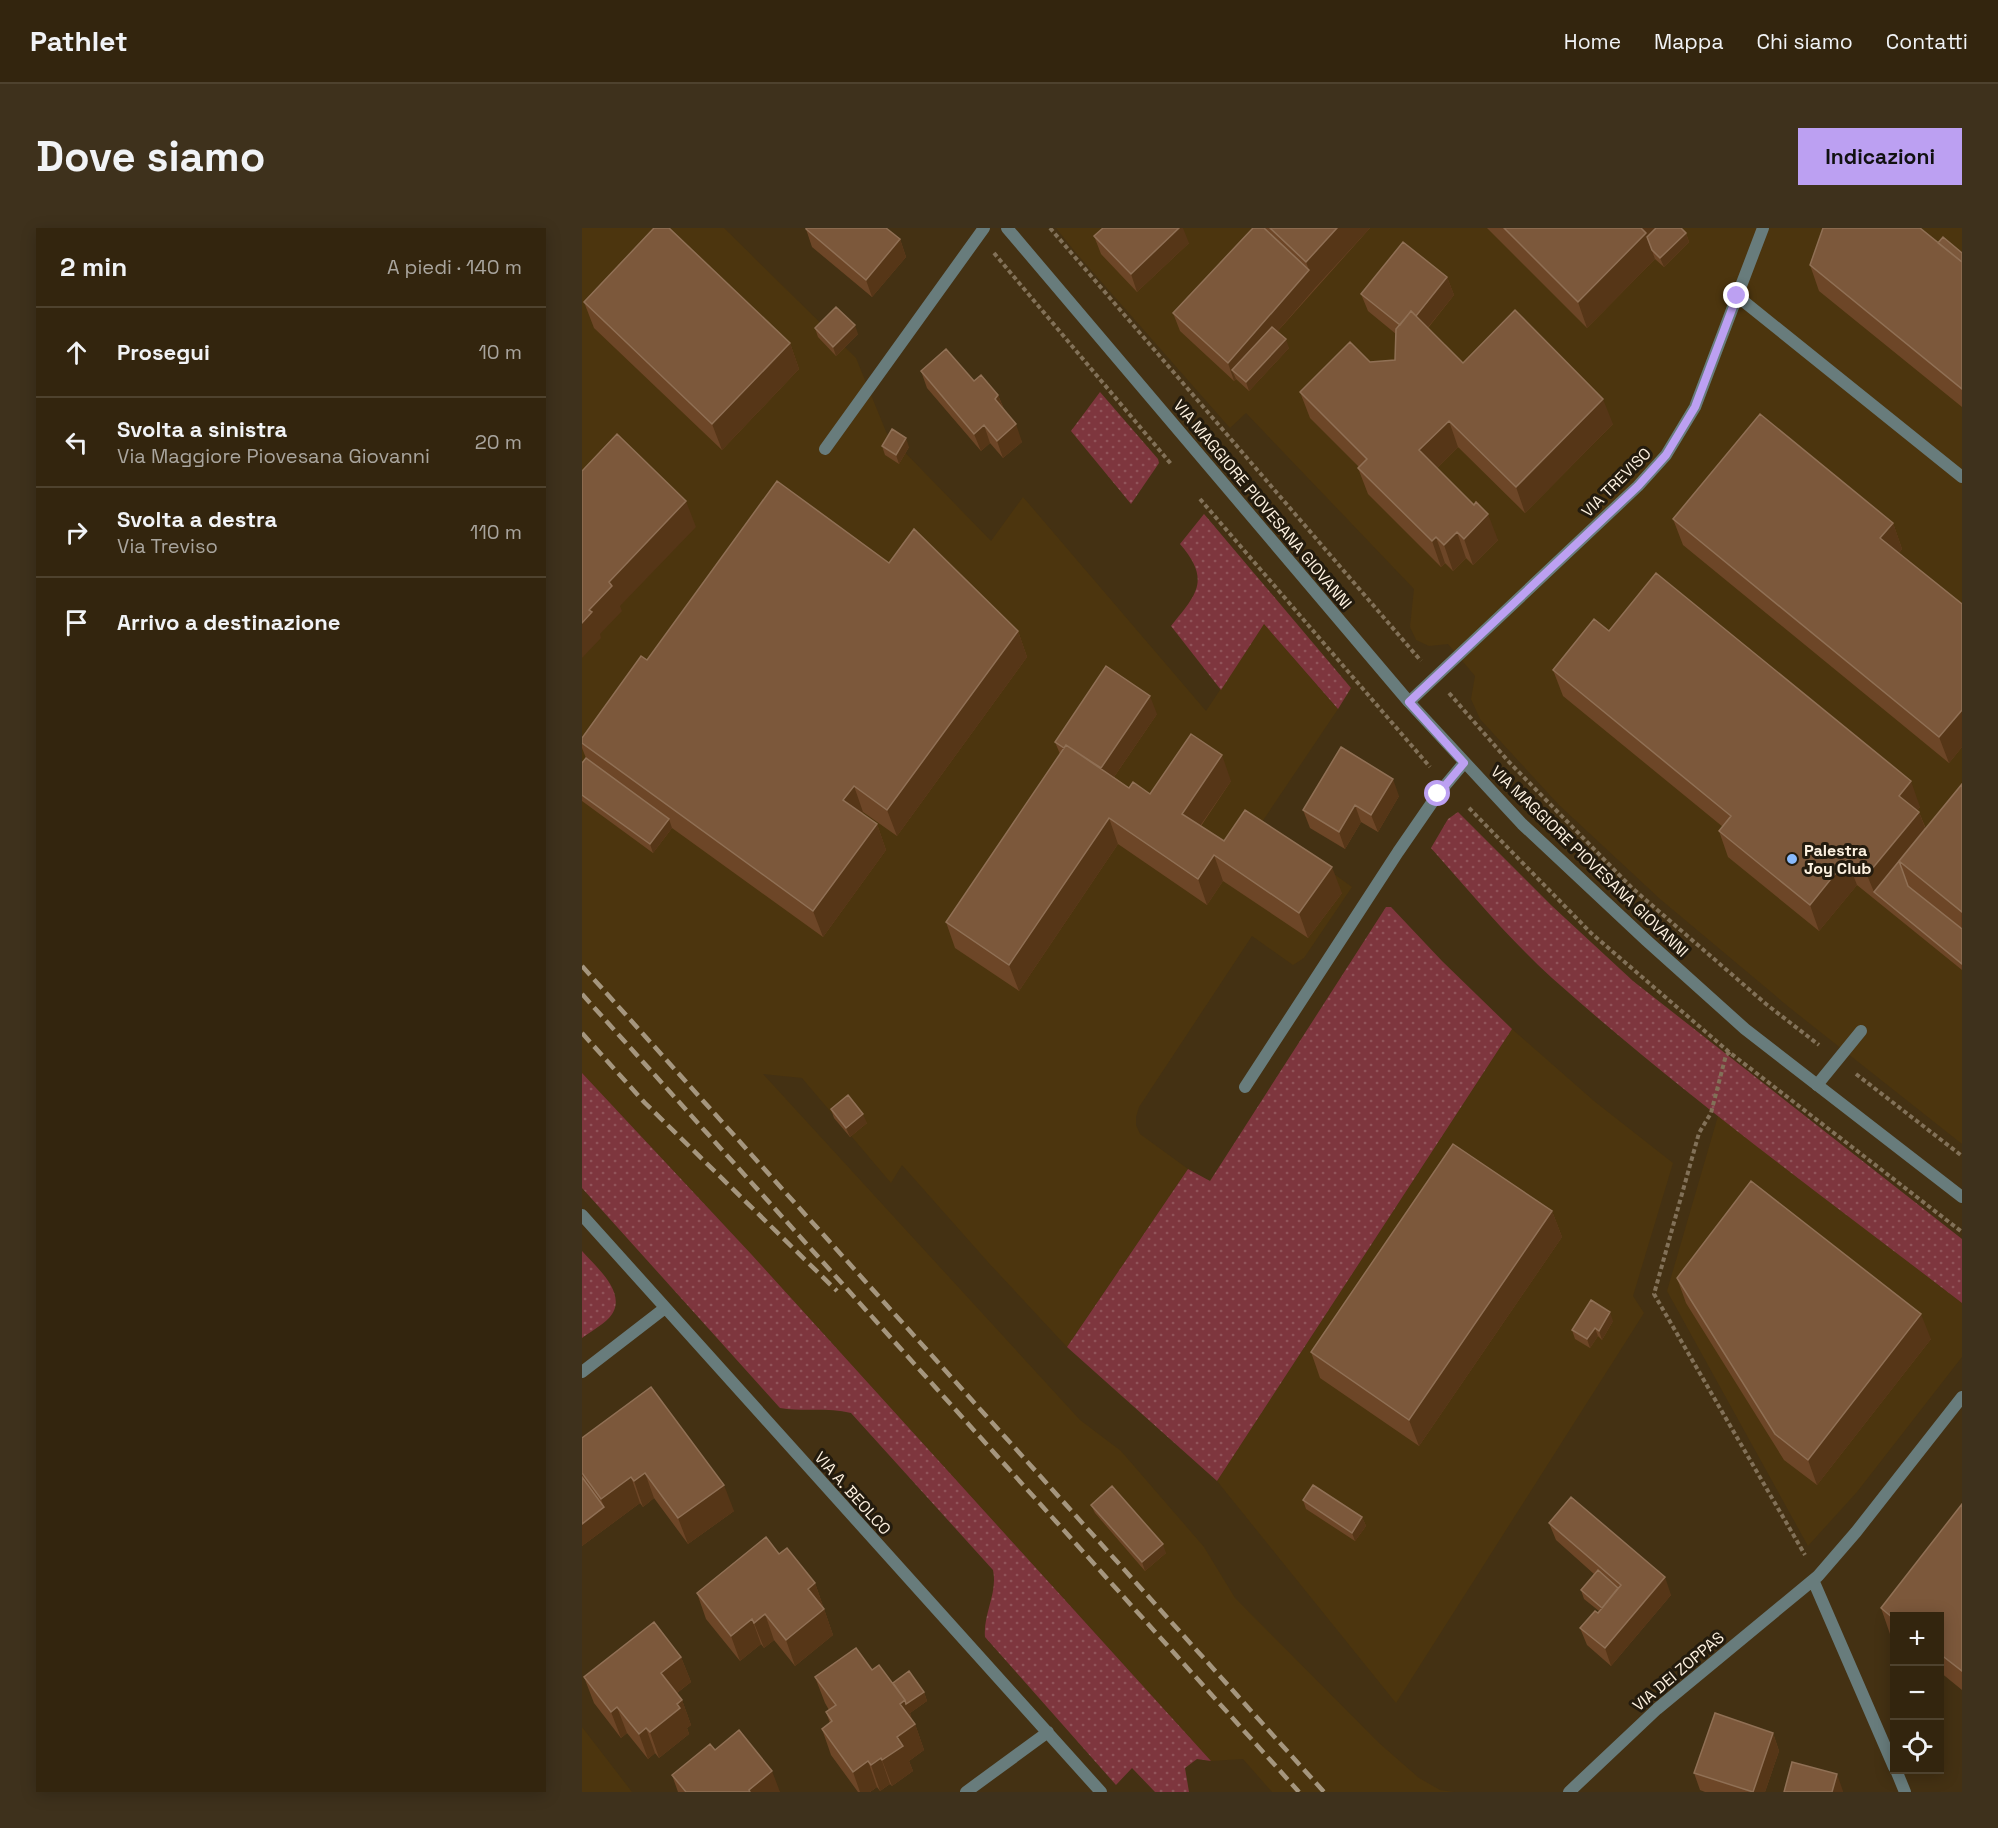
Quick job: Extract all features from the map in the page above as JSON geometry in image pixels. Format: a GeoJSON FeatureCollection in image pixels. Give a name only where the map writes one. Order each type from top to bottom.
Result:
{"type":"FeatureCollection","features":[{"type":"Feature","properties":{"kind":"street","name":"VIA MAGGIORE PIOVESANA GIOVANNI"},"geometry":{"type":"LineString","coordinates":[[1007,228],[1409,702],[1522,824],[1745,1029],[1962,1197]]}},
{"type":"Feature","properties":{"kind":"street","name":"VIA TREVISO"},"geometry":{"type":"LineString","coordinates":[[1409,702],[1638,486],[1666,455],[1695,407],[1762,228]]}},
{"type":"Feature","properties":{"kind":"street"},"geometry":{"type":"LineString","coordinates":[[825,449],[981,232]]}},
{"type":"Feature","properties":{"kind":"street"},"geometry":{"type":"LineString","coordinates":[[1737,296],[1962,477]]}},
{"type":"Feature","properties":{"kind":"street"},"geometry":{"type":"LineString","coordinates":[[1245,1087],[1398,852],[1438,794],[1464,763]]}},
{"type":"Feature","properties":{"kind":"street"},"geometry":{"type":"LineString","coordinates":[[1817,1085],[1861,1031]]}},
{"type":"Feature","properties":{"kind":"street","name":"VIA A. BEOLCO"},"geometry":{"type":"LineString","coordinates":[[582,1215],[1101,1792]]}},
{"type":"Feature","properties":{"kind":"street"},"geometry":{"type":"LineString","coordinates":[[582,1372],[665,1308]]}},
{"type":"Feature","properties":{"kind":"street","name":"VIA DEI ZOPPAS"},"geometry":{"type":"LineString","coordinates":[[1569,1792],[1657,1709],[1815,1578],[1856,1532],[1962,1397]]}},
{"type":"Feature","properties":{"kind":"street"},"geometry":{"type":"LineString","coordinates":[[1815,1578],[1890,1756]]}},
{"type":"Feature","properties":{"kind":"street"},"geometry":{"type":"LineString","coordinates":[[966,1792],[1047,1732]]}},
{"type":"Feature","properties":{"kind":"street"},"geometry":{"type":"LineString","coordinates":[[1898,1774],[1905,1792]]}},
{"type":"Feature","properties":{"kind":"path"},"geometry":{"type":"LineString","coordinates":[[1050,228],[1404,641]]}},
{"type":"Feature","properties":{"kind":"path"},"geometry":{"type":"LineString","coordinates":[[981,232],[1171,464]]}},
{"type":"Feature","properties":{"kind":"path"},"geometry":{"type":"LineString","coordinates":[[1200,499],[1430,768]]}},
{"type":"Feature","properties":{"kind":"path"},"geometry":{"type":"LineString","coordinates":[[1468,716],[1509,762],[1632,888],[1766,1004],[1962,1156]]}},
{"type":"Feature","properties":{"kind":"path"},"geometry":{"type":"LineString","coordinates":[[1730,1052],[1726,1055],[1711,1113],[1699,1133],[1654,1294],[1815,1578]]}},
{"type":"Feature","properties":{"kind":"shaded area"},"geometry":{"type":"Polygon","coordinates":[[[582,228],[724,228],[856,358],[887,434],[991,541],[1023,497],[1206,711],[1264,624],[1338,709],[1262,822],[1352,887],[1304,958],[1293,965],[1252,936],[1139,1107],[1136,1125],[1140,1134],[1188,1169],[1067,1347],[902,1165],[891,1183],[802,1078],[763,1074],[1080,1420],[1121,1451],[1204,1547],[1235,1598],[1379,1743],[1419,1778],[1440,1790],[1455,1792],[1272,1792],[1243,1759],[1211,1761],[752,1255],[582,1073],[582,228]]]}},
{"type":"Feature","properties":{"kind":"shaded area"},"geometry":{"type":"Polygon","coordinates":[[[1056,228],[1962,228],[1962,1144],[1790,1008],[1660,899],[1559,805],[1480,719],[1471,699],[1475,676],[1448,644],[1429,646],[1416,640],[1410,627],[1414,589],[1246,413],[1230,428],[1056,228]]]}},
{"type":"Feature","properties":{"kind":"shaded area"},"geometry":{"type":"Polygon","coordinates":[[[1100,392],[1158,459],[1159,463],[1131,504],[1071,431],[1100,392]]]}},
{"type":"Feature","properties":{"kind":"shaded area"},"geometry":{"type":"Polygon","coordinates":[[[1204,514],[1351,688],[1338,709],[1264,624],[1221,690],[1171,626],[1188,605],[1197,586],[1198,577],[1190,557],[1180,544],[1204,514]]]}},
{"type":"Feature","properties":{"kind":"shaded area"},"geometry":{"type":"Polygon","coordinates":[[[1458,812],[1552,906],[1633,981],[1962,1239],[1962,1303],[1702,1104],[1601,1021],[1536,963],[1431,848],[1448,819],[1458,812]]]}},
{"type":"Feature","properties":{"kind":"shaded area"},"geometry":{"type":"Polygon","coordinates":[[[1386,907],[1391,907],[1442,961],[1512,1029],[1217,1481],[1067,1347],[1188,1169],[1210,1181],[1386,907]]]}},
{"type":"Feature","properties":{"kind":"shaded area"},"geometry":{"type":"Polygon","coordinates":[[[1512,1029],[1594,1101],[1673,1163],[1633,1296],[1644,1313],[1396,1703],[1217,1481],[1512,1029]]]}},
{"type":"Feature","properties":{"kind":"shaded area"},"geometry":{"type":"Polygon","coordinates":[[[582,1073],[752,1255],[1211,1761],[1197,1759],[1185,1768],[1189,1792],[1155,1792],[1132,1768],[1116,1785],[985,1637],[986,1620],[994,1587],[993,1570],[851,1413],[780,1408],[582,1188],[582,1073]]]}},
{"type":"Feature","properties":{"kind":"shaded area"},"geometry":{"type":"Polygon","coordinates":[[[1718,1116],[1962,1303],[1962,1357],[1857,1492],[1808,1546],[1667,1291],[1718,1116]]]}},
{"type":"Feature","properties":{"kind":"shaded area"},"geometry":{"type":"Polygon","coordinates":[[[582,1251],[609,1282],[616,1300],[609,1318],[582,1338],[582,1251]]]}},
{"type":"Feature","properties":{"kind":"shaded area"},"geometry":{"type":"Polygon","coordinates":[[[582,1727],[632,1792],[582,1792],[582,1727]]]}},
{"type":"Feature","properties":{"kind":"building"},"geometry":{"type":"Polygon","coordinates":[[[654,228],[669,228],[790,343],[712,424],[584,302],[654,228]]]}},
{"type":"Feature","properties":{"kind":"building"},"geometry":{"type":"Polygon","coordinates":[[[806,228],[886,228],[900,239],[866,280],[806,228]]]}},
{"type":"Feature","properties":{"kind":"building"},"geometry":{"type":"Polygon","coordinates":[[[1103,228],[1179,228],[1131,274],[1094,236],[1103,228]]]}},
{"type":"Feature","properties":{"kind":"building"},"geometry":{"type":"Polygon","coordinates":[[[1253,228],[1264,228],[1309,270],[1228,363],[1173,313],[1253,228]]]}},
{"type":"Feature","properties":{"kind":"building"},"geometry":{"type":"Polygon","coordinates":[[[1270,228],[1337,228],[1306,262],[1270,228]]]}},
{"type":"Feature","properties":{"kind":"building"},"geometry":{"type":"Polygon","coordinates":[[[1504,228],[1641,228],[1646,233],[1578,302],[1504,228]]]}},
{"type":"Feature","properties":{"kind":"building"},"geometry":{"type":"Polygon","coordinates":[[[1656,228],[1681,228],[1686,233],[1660,258],[1652,250],[1647,237],[1656,228]]]}},
{"type":"Feature","properties":{"kind":"building"},"geometry":{"type":"Polygon","coordinates":[[[1823,228],[1920,228],[1962,262],[1962,389],[1810,265],[1823,228]]]}},
{"type":"Feature","properties":{"kind":"building"},"geometry":{"type":"Polygon","coordinates":[[[1943,237],[1962,253],[1962,262],[1938,243],[1943,237]]]}},
{"type":"Feature","properties":{"kind":"building"},"geometry":{"type":"Polygon","coordinates":[[[1403,242],[1447,277],[1416,316],[1411,311],[1400,325],[1361,294],[1403,242]]]}},
{"type":"Feature","properties":{"kind":"building"},"geometry":{"type":"Polygon","coordinates":[[[836,307],[855,325],[833,347],[815,328],[836,307]]]}},
{"type":"Feature","properties":{"kind":"building"},"geometry":{"type":"Polygon","coordinates":[[[1515,310],[1603,399],[1516,487],[1449,421],[1419,450],[1474,505],[1476,502],[1488,514],[1464,539],[1457,532],[1444,545],[1436,537],[1432,541],[1358,468],[1367,459],[1300,392],[1350,342],[1370,362],[1395,360],[1396,329],[1411,311],[1463,363],[1515,310]]]}},
{"type":"Feature","properties":{"kind":"building"},"geometry":{"type":"Polygon","coordinates":[[[1272,327],[1286,339],[1246,382],[1232,370],[1272,327]]]}},
{"type":"Feature","properties":{"kind":"building"},"geometry":{"type":"Polygon","coordinates":[[[946,349],[974,381],[981,375],[998,395],[995,399],[1016,424],[997,441],[984,425],[974,434],[921,371],[946,349]]]}},
{"type":"Feature","properties":{"kind":"building"},"geometry":{"type":"Polygon","coordinates":[[[1760,414],[1893,523],[1880,538],[1962,604],[1962,710],[1939,737],[1673,519],[1760,414]]]}},
{"type":"Feature","properties":{"kind":"building"},"geometry":{"type":"Polygon","coordinates":[[[892,429],[906,438],[896,455],[882,446],[892,429]]]}},
{"type":"Feature","properties":{"kind":"building"},"geometry":{"type":"Polygon","coordinates":[[[617,434],[686,501],[609,582],[612,586],[589,610],[592,612],[582,623],[582,471],[617,434]]]}},
{"type":"Feature","properties":{"kind":"building"},"geometry":{"type":"Polygon","coordinates":[[[777,481],[889,563],[914,529],[1018,631],[887,810],[854,786],[843,800],[877,824],[813,911],[582,743],[582,738],[641,656],[647,660],[777,481]]]}},
{"type":"Feature","properties":{"kind":"building"},"geometry":{"type":"Polygon","coordinates":[[[1656,573],[1911,781],[1899,796],[1919,812],[1867,875],[1847,859],[1810,905],[1719,831],[1731,816],[1553,670],[1594,619],[1609,631],[1656,573]]]}},
{"type":"Feature","properties":{"kind":"building"},"geometry":{"type":"Polygon","coordinates":[[[1106,666],[1150,696],[1101,768],[1066,745],[1064,748],[1055,742],[1106,666]]]}},
{"type":"Feature","properties":{"kind":"building"},"geometry":{"type":"Polygon","coordinates":[[[1191,734],[1222,755],[1182,814],[1224,841],[1245,810],[1332,867],[1299,913],[1214,855],[1198,879],[1109,818],[1009,965],[946,922],[1066,745],[1129,788],[1133,782],[1150,794],[1191,734]]]}},
{"type":"Feature","properties":{"kind":"building"},"geometry":{"type":"Polygon","coordinates":[[[1341,747],[1393,779],[1371,815],[1355,805],[1339,832],[1303,810],[1341,747]]]}},
{"type":"Feature","properties":{"kind":"building"},"geometry":{"type":"Polygon","coordinates":[[[586,758],[669,819],[650,844],[582,795],[582,763],[586,758]]]}},
{"type":"Feature","properties":{"kind":"building"},"geometry":{"type":"Polygon","coordinates":[[[1962,784],[1962,912],[1899,861],[1962,784]]]}},
{"type":"Feature","properties":{"kind":"building"},"geometry":{"type":"Polygon","coordinates":[[[1899,861],[1908,886],[1962,929],[1962,964],[1874,892],[1899,861]]]}},
{"type":"Feature","properties":{"kind":"building"},"geometry":{"type":"Polygon","coordinates":[[[848,1095],[863,1114],[846,1128],[831,1109],[848,1095]]]}},
{"type":"Feature","properties":{"kind":"building"},"geometry":{"type":"Polygon","coordinates":[[[1453,1144],[1552,1211],[1409,1420],[1311,1352],[1453,1144]]]}},
{"type":"Feature","properties":{"kind":"building"},"geometry":{"type":"Polygon","coordinates":[[[1751,1181],[1921,1314],[1808,1460],[1775,1434],[1677,1278],[1751,1181]]]}},
{"type":"Feature","properties":{"kind":"building"},"geometry":{"type":"Polygon","coordinates":[[[1591,1300],[1610,1312],[1599,1331],[1595,1328],[1587,1339],[1572,1330],[1591,1300]]]}},
{"type":"Feature","properties":{"kind":"building"},"geometry":{"type":"Polygon","coordinates":[[[651,1387],[724,1485],[678,1518],[645,1473],[634,1481],[631,1477],[601,1499],[582,1473],[582,1438],[651,1387]]]}},
{"type":"Feature","properties":{"kind":"building"},"geometry":{"type":"Polygon","coordinates":[[[582,1477],[604,1507],[582,1524],[582,1477]]]}},
{"type":"Feature","properties":{"kind":"building"},"geometry":{"type":"Polygon","coordinates":[[[1313,1485],[1362,1517],[1352,1533],[1303,1500],[1313,1485]]]}},
{"type":"Feature","properties":{"kind":"building"},"geometry":{"type":"Polygon","coordinates":[[[1112,1486],[1163,1544],[1142,1562],[1091,1505],[1112,1486]]]}},
{"type":"Feature","properties":{"kind":"building"},"geometry":{"type":"Polygon","coordinates":[[[1571,1497],[1665,1577],[1605,1648],[1580,1628],[1595,1611],[1598,1613],[1621,1585],[1549,1523],[1571,1497]]]}},
{"type":"Feature","properties":{"kind":"building"},"geometry":{"type":"Polygon","coordinates":[[[1962,1504],[1962,1671],[1944,1657],[1944,1612],[1890,1612],[1890,1616],[1881,1608],[1962,1504]]]}},
{"type":"Feature","properties":{"kind":"building"},"geometry":{"type":"Polygon","coordinates":[[[766,1537],[779,1554],[787,1548],[815,1583],[808,1589],[824,1609],[786,1640],[765,1614],[754,1623],[752,1619],[731,1636],[697,1593],[766,1537]]]}},
{"type":"Feature","properties":{"kind":"building"},"geometry":{"type":"Polygon","coordinates":[[[1598,1570],[1618,1588],[1602,1608],[1581,1590],[1598,1570]]]}},
{"type":"Feature","properties":{"kind":"building"},"geometry":{"type":"Polygon","coordinates":[[[654,1622],[681,1657],[661,1673],[682,1700],[677,1704],[680,1708],[650,1732],[646,1728],[639,1734],[617,1707],[611,1712],[584,1677],[654,1622]]]}},
{"type":"Feature","properties":{"kind":"building"},"geometry":{"type":"Polygon","coordinates":[[[856,1648],[872,1670],[879,1665],[905,1700],[900,1704],[915,1724],[897,1737],[903,1746],[871,1765],[868,1761],[853,1772],[822,1729],[832,1721],[826,1712],[836,1705],[815,1677],[856,1648]]]}},
{"type":"Feature","properties":{"kind":"building"},"geometry":{"type":"Polygon","coordinates":[[[909,1671],[924,1692],[906,1704],[893,1683],[909,1671]]]}},
{"type":"Feature","properties":{"kind":"building"},"geometry":{"type":"Polygon","coordinates":[[[1715,1713],[1773,1733],[1753,1792],[1694,1773],[1715,1713]]]}},
{"type":"Feature","properties":{"kind":"building"},"geometry":{"type":"Polygon","coordinates":[[[739,1730],[772,1771],[749,1790],[750,1792],[686,1792],[672,1775],[710,1744],[715,1750],[739,1730]]]}},
{"type":"Feature","properties":{"kind":"building"},"geometry":{"type":"Polygon","coordinates":[[[1792,1762],[1837,1774],[1832,1792],[1784,1792],[1792,1762]]]}},
{"type":"Feature","properties":{"kind":"railway"},"geometry":{"type":"LineString","coordinates":[[582,966],[1324,1792]]}},
{"type":"Feature","properties":{"kind":"railway"},"geometry":{"type":"LineString","coordinates":[[582,994],[1299,1792]]}},
{"type":"Feature","properties":{"kind":"railway"},"geometry":{"type":"LineString","coordinates":[[582,1033],[645,1103],[837,1291]]}},
{"type":"Feature","properties":{"kind":"place","name":"Palestra Joy Club"},"geometry":{"type":"Point","coordinates":[1792,859]}},
{"type":"Feature","properties":{"kind":"route"},"geometry":{"type":"LineString","coordinates":[[1438,794],[1464,763],[1409,702],[1638,486],[1666,455],[1695,407],[1737,296]]}}]}
